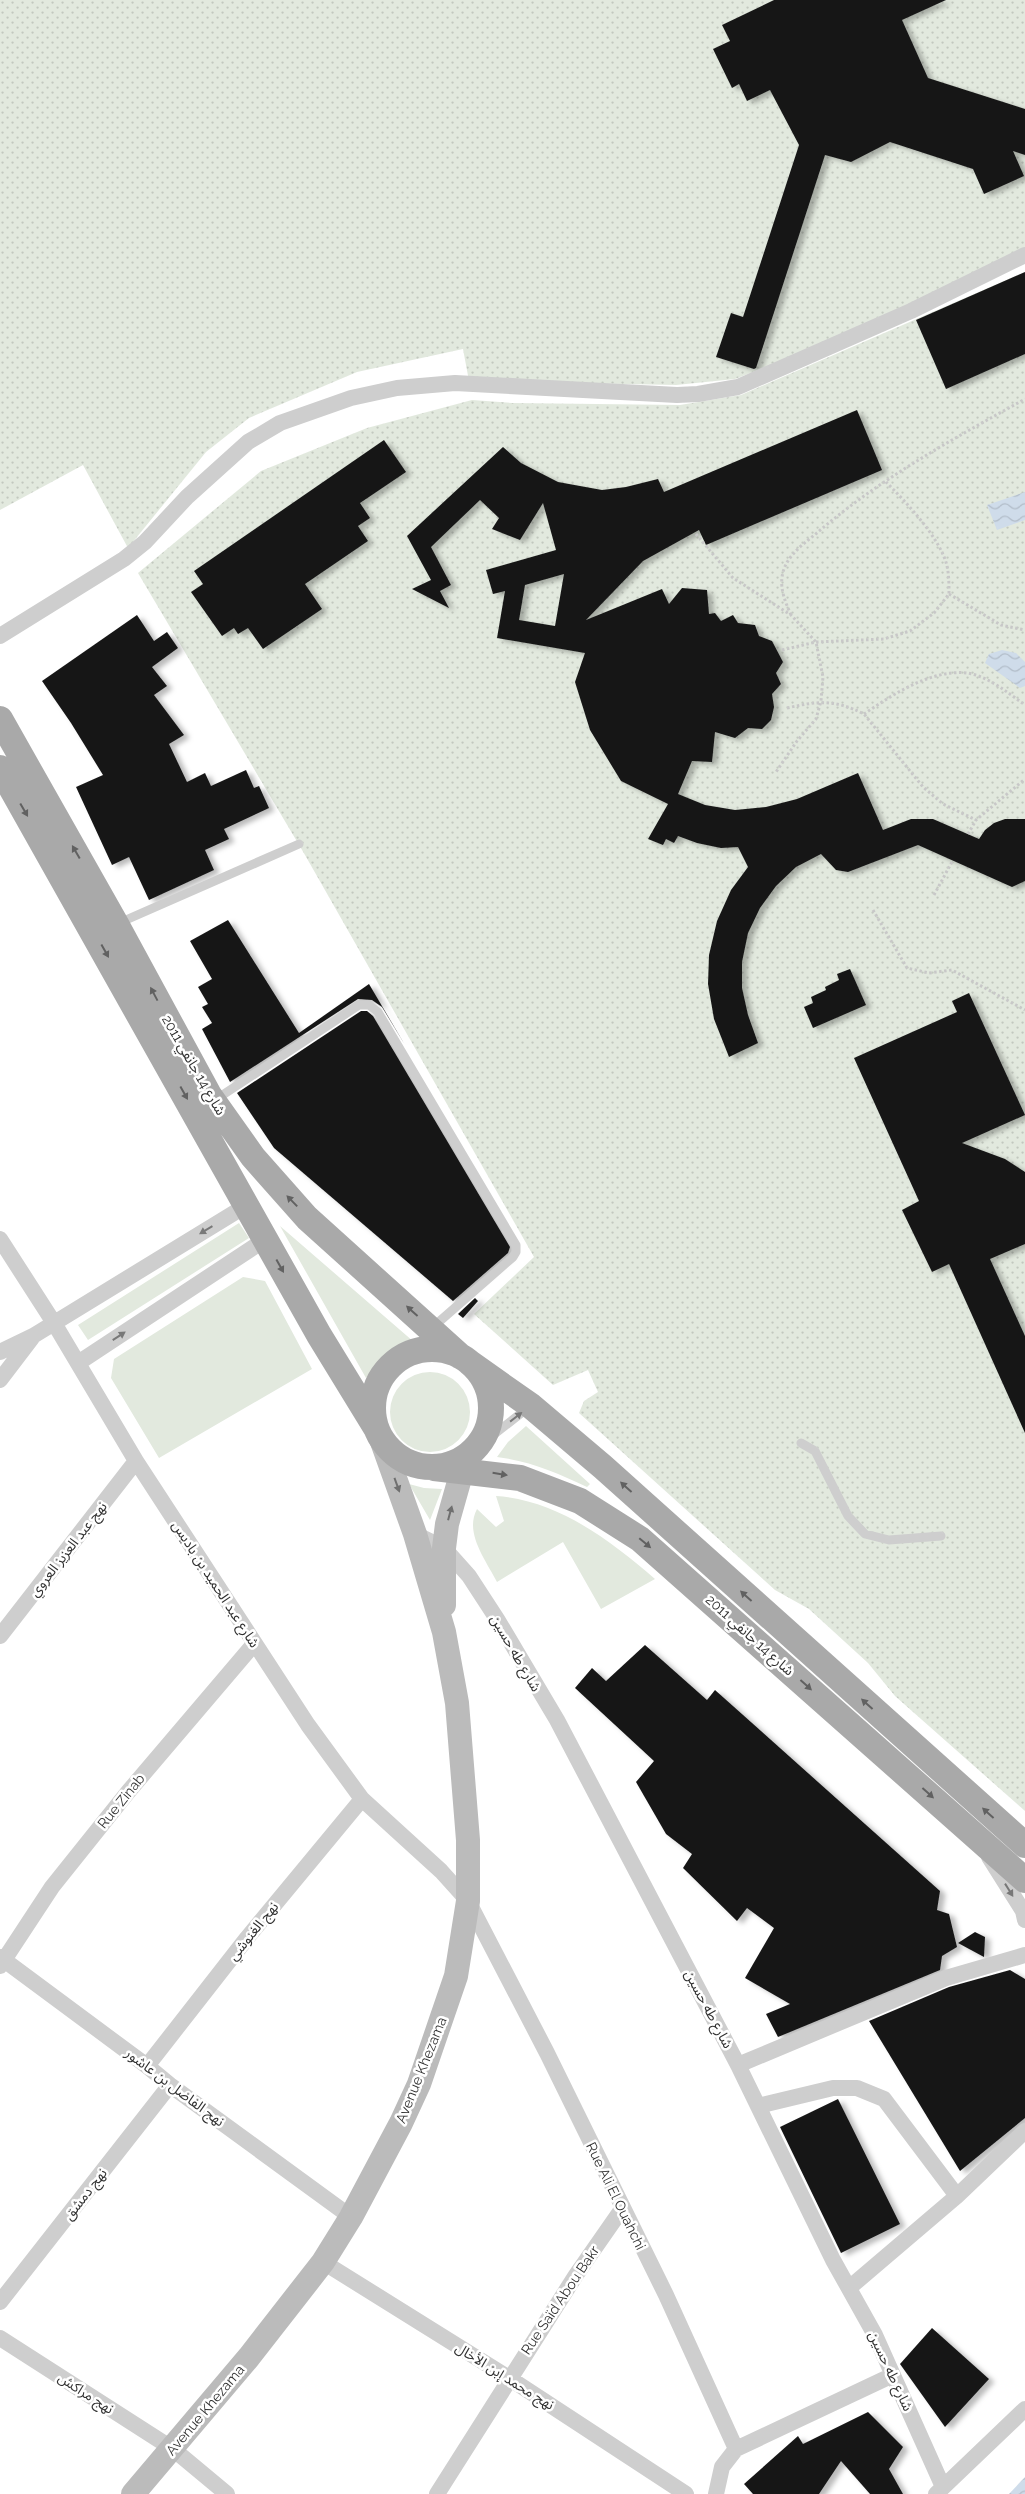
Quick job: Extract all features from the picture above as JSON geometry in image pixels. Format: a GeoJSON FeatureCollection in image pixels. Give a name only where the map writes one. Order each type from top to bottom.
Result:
{"type":"FeatureCollection","features":[{"type":"Feature","properties":{"kind":"main road","name":"شارع 14 جانفي 2011"},"geometry":{"type":"LineString","coordinates":[[0,719],[116,924],[212,1101],[253,1157],[295,1205],[465,1359],[531,1406],[603,1467],[1025,1845]]}},
{"type":"Feature","properties":{"kind":"main road","name":"شارع 14 جانفي 2011"},"geometry":{"type":"LineString","coordinates":[[0,768],[247,1205],[318,1335],[378,1434]]}},
{"type":"Feature","properties":{"kind":"main road"},"geometry":{"type":"LineString","coordinates":[[420,1350],[441,1350],[465,1359],[483,1377],[490,1396],[491,1415],[485,1434],[467,1459],[434,1468],[418,1466],[404,1460],[391,1451],[378,1434],[372,1408],[376,1388],[386,1371],[401,1357],[420,1350]]}},
{"type":"Feature","properties":{"kind":"main road","name":"Avenue Khezama"},"geometry":{"type":"LineString","coordinates":[[136,2492],[249,2357],[323,2262],[351,2217],[401,2123],[419,2084],[456,1976],[468,1901],[468,1840],[465,1780],[457,1703],[444,1632],[415,1534],[378,1434]]}},
{"type":"Feature","properties":{"kind":"main road","name":"شارع 14 جانفي 2011"},"geometry":{"type":"LineString","coordinates":[[467,1459],[580,1501],[640,1539],[1025,1880]]}},
{"type":"Feature","properties":{"kind":"main road","name":"Avenue Khezama"},"geometry":{"type":"LineString","coordinates":[[444,1632],[444,1548],[447,1524],[467,1459]]}},
{"type":"Feature","properties":{"kind":"street"},"geometry":{"type":"LineString","coordinates":[[0,636],[124,559],[145,542],[220,466],[248,442],[280,423],[360,396],[397,388],[455,383],[677,395],[720,391],[738,387],[911,311],[1025,255]]}},
{"type":"Feature","properties":{"kind":"street"},"geometry":{"type":"LineString","coordinates":[[0,1352],[33,1336],[247,1205]]}},
{"type":"Feature","properties":{"kind":"street","name":"شارع عبد الحميد بن باديس"},"geometry":{"type":"LineString","coordinates":[[0,1239],[54,1323],[136,1461],[308,1725],[362,1799],[441,1871],[468,1901]]}},
{"type":"Feature","properties":{"kind":"street"},"geometry":{"type":"LineString","coordinates":[[78,1363],[266,1239]]}},
{"type":"Feature","properties":{"kind":"street"},"geometry":{"type":"LineString","coordinates":[[0,1380],[33,1336]]}},
{"type":"Feature","properties":{"kind":"street","name":"نهج عبد العزيز العروي"},"geometry":{"type":"LineString","coordinates":[[0,1636],[136,1461]]}},
{"type":"Feature","properties":{"kind":"street"},"geometry":{"type":"LineString","coordinates":[[415,1534],[444,1548]]}},
{"type":"Feature","properties":{"kind":"street","name":"شارع طه حسين"},"geometry":{"type":"LineString","coordinates":[[444,1548],[477,1588],[556,1720],[738,2066],[833,2260],[875,2335],[940,2490]]}},
{"type":"Feature","properties":{"kind":"street","name":"Rue Zinab"},"geometry":{"type":"LineString","coordinates":[[1,1961],[52,1887],[128,1792],[254,1644]]}},
{"type":"Feature","properties":{"kind":"street","name":"نهج الغنوشي"},"geometry":{"type":"LineString","coordinates":[[147,2066],[247,1938],[362,1799]]}},
{"type":"Feature","properties":{"kind":"street"},"geometry":{"type":"LineString","coordinates":[[974,1834],[1022,1911],[1025,1920]]}},
{"type":"Feature","properties":{"kind":"street","name":"Rue Ali El Ouahchi"},"geometry":{"type":"LineString","coordinates":[[468,1901],[547,2052],[622,2210],[666,2295],[736,2449]]}},
{"type":"Feature","properties":{"kind":"street"},"geometry":{"type":"LineString","coordinates":[[738,2066],[946,1978],[1025,1955]]}},
{"type":"Feature","properties":{"kind":"street","name":"نهج الفاضل بن عاشور"},"geometry":{"type":"LineString","coordinates":[[1,1961],[351,2217]]}},
{"type":"Feature","properties":{"kind":"street","name":"نهج دمشق"},"geometry":{"type":"LineString","coordinates":[[0,2302],[170,2086]]}},
{"type":"Feature","properties":{"kind":"street"},"geometry":{"type":"LineString","coordinates":[[758,2106],[833,2088],[857,2088],[884,2099],[957,2196]]}},
{"type":"Feature","properties":{"kind":"street"},"geometry":{"type":"LineString","coordinates":[[849,2288],[957,2196],[1025,2131]]}},
{"type":"Feature","properties":{"kind":"street","name":"Rue Saïd Abou Bakr"},"geometry":{"type":"LineString","coordinates":[[437,2494],[509,2378],[622,2210]]}},
{"type":"Feature","properties":{"kind":"street","name":"نهج محمد إبن الأخال"},"geometry":{"type":"LineString","coordinates":[[323,2262],[509,2378],[686,2494]]}},
{"type":"Feature","properties":{"kind":"street","name":"نهج مراكش"},"geometry":{"type":"LineString","coordinates":[[0,2338],[173,2449],[226,2494]]}},
{"type":"Feature","properties":{"kind":"street"},"geometry":{"type":"LineString","coordinates":[[716,2494],[722,2467],[736,2449],[893,2375]]}},
{"type":"Feature","properties":{"kind":"street"},"geometry":{"type":"LineString","coordinates":[[940,2490],[1025,2409]]}},
{"type":"Feature","properties":{"kind":"lane"},"geometry":{"type":"LineString","coordinates":[[116,924],[300,844]]}},
{"type":"Feature","properties":{"kind":"lane"},"geometry":{"type":"LineString","coordinates":[[212,1101],[359,1005],[369,1005],[378,1012],[516,1245],[516,1252],[513,1257],[431,1328]]}},
{"type":"Feature","properties":{"kind":"lane"},"geometry":{"type":"LineString","coordinates":[[467,1459],[531,1406]]}},
{"type":"Feature","properties":{"kind":"lane"},"geometry":{"type":"LineString","coordinates":[[801,1443],[815,1451],[848,1516],[865,1534],[888,1540],[941,1536]]}},
{"type":"Feature","properties":{"kind":"path"},"geometry":{"type":"LineString","coordinates":[[791,615],[782,594],[783,571],[794,553],[863,496],[886,482],[905,466],[1025,399]]}},
{"type":"Feature","properties":{"kind":"path"},"geometry":{"type":"LineString","coordinates":[[782,650],[816,642],[884,639],[910,631],[934,613],[949,594],[947,565],[937,545],[921,521],[886,482]]}},
{"type":"Feature","properties":{"kind":"path"},"geometry":{"type":"LineString","coordinates":[[696,534],[733,578],[791,615],[816,642],[823,677],[821,701],[816,719],[797,741],[776,772]]}},
{"type":"Feature","properties":{"kind":"path"},"geometry":{"type":"LineString","coordinates":[[949,594],[1001,625],[1025,630]]}},
{"type":"Feature","properties":{"kind":"path"},"geometry":{"type":"LineString","coordinates":[[864,714],[889,697],[917,684],[942,675],[968,673],[990,681],[1025,705]]}},
{"type":"Feature","properties":{"kind":"path"},"geometry":{"type":"LineString","coordinates":[[787,708],[821,701],[852,708],[864,714],[923,787],[943,804],[976,820]]}},
{"type":"Feature","properties":{"kind":"path"},"geometry":{"type":"LineString","coordinates":[[968,834],[976,820],[1025,779]]}},
{"type":"Feature","properties":{"kind":"path"},"geometry":{"type":"LineString","coordinates":[[934,895],[953,860]]}},
{"type":"Feature","properties":{"kind":"path"},"geometry":{"type":"LineString","coordinates":[[873,910],[907,968],[929,973],[952,970],[1025,1010]]}},
{"type":"Feature","properties":{"kind":"shaded area"},"geometry":{"type":"Polygon","coordinates":[[[0,0],[1025,0],[1025,256],[911,310],[735,379],[676,385],[469,381],[463,349],[357,372],[249,418],[206,452],[128,548],[83,465],[0,510],[0,0]]]}},
{"type":"Feature","properties":{"kind":"shaded area"},"geometry":{"type":"Polygon","coordinates":[[[1025,272],[1025,1811],[895,1696],[868,1663],[809,1609],[775,1590],[579,1413],[584,1401],[598,1392],[588,1370],[553,1385],[474,1314],[534,1257],[305,855],[138,573],[261,471],[367,428],[472,400],[512,403],[680,405],[741,395],[1025,272]]]}},
{"type":"Feature","properties":{"kind":"shaded area"},"geometry":{"type":"Polygon","coordinates":[[[239,1223],[249,1238],[88,1340],[78,1325],[239,1223]]]}},
{"type":"Feature","properties":{"kind":"shaded area"},"geometry":{"type":"Polygon","coordinates":[[[280,1226],[414,1342],[393,1351],[366,1378],[280,1226]]]}},
{"type":"Feature","properties":{"kind":"shaded area"},"geometry":{"type":"Polygon","coordinates":[[[243,1277],[265,1281],[312,1369],[159,1458],[111,1378],[114,1359],[243,1277]]]}},
{"type":"Feature","properties":{"kind":"shaded area"},"geometry":{"type":"Polygon","coordinates":[[[430,1372],[445,1375],[458,1384],[467,1397],[470,1412],[467,1427],[458,1440],[445,1449],[430,1452],[415,1449],[402,1440],[393,1427],[390,1412],[393,1397],[402,1384],[415,1375],[430,1372]]]}},
{"type":"Feature","properties":{"kind":"shaded area"},"geometry":{"type":"Polygon","coordinates":[[[526,1426],[590,1484],[587,1487],[544,1468],[521,1461],[497,1457],[508,1442],[526,1426]]]}},
{"type":"Feature","properties":{"kind":"shaded area"},"geometry":{"type":"Polygon","coordinates":[[[409,1484],[424,1488],[442,1489],[430,1520],[409,1484]]]}},
{"type":"Feature","properties":{"kind":"shaded area"},"geometry":{"type":"Polygon","coordinates":[[[496,1496],[540,1505],[582,1524],[620,1550],[655,1579],[601,1609],[563,1542],[497,1582],[482,1556],[473,1527],[477,1509],[496,1527],[504,1521],[496,1496]]]}},
{"type":"Feature","properties":{"kind":"water"},"geometry":{"type":"Polygon","coordinates":[[[1025,492],[1025,520],[997,530],[987,505],[1025,492]]]}},
{"type":"Feature","properties":{"kind":"water"},"geometry":{"type":"Polygon","coordinates":[[[1002,650],[1016,653],[1025,662],[1025,686],[1020,688],[985,663],[989,654],[1002,650]]]}},
{"type":"Feature","properties":{"kind":"water"},"geometry":{"type":"Polygon","coordinates":[[[1025,2477],[1025,2494],[1009,2494],[1025,2477]]]}},
{"type":"Feature","properties":{"kind":"building"},"geometry":{"type":"Polygon","coordinates":[[[774,0],[946,0],[902,20],[928,78],[1025,109],[1025,155],[1013,151],[1024,176],[984,194],[973,169],[890,142],[851,162],[825,155],[756,368],[754,369],[716,357],[731,313],[743,317],[799,145],[770,90],[747,101],[739,84],[732,88],[713,49],[730,41],[722,25],[774,0]]]}},
{"type":"Feature","properties":{"kind":"building"},"geometry":{"type":"Polygon","coordinates":[[[1025,272],[1025,354],[946,389],[916,320],[1025,272]]]}},
{"type":"Feature","properties":{"kind":"building"},"geometry":{"type":"Polygon","coordinates":[[[857,410],[882,470],[706,545],[699,530],[643,561],[586,620],[662,589],[669,604],[682,588],[707,590],[709,614],[715,613],[721,621],[733,615],[738,623],[755,625],[759,636],[772,641],[783,662],[776,673],[781,684],[772,694],[774,707],[771,720],[762,729],[748,728],[735,738],[715,732],[712,762],[692,761],[678,794],[705,805],[735,810],[766,807],[797,799],[858,773],[883,830],[911,819],[933,819],[979,839],[985,830],[994,823],[1005,819],[1025,819],[1025,881],[1012,887],[918,845],[848,872],[836,870],[821,854],[796,867],[776,886],[760,908],[748,933],[742,962],[742,988],[748,1015],[758,1043],[729,1057],[714,1019],[708,984],[709,955],[717,921],[731,890],[748,867],[738,847],[721,848],[697,843],[678,836],[674,843],[666,839],[663,845],[648,839],[668,804],[621,781],[590,730],[575,682],[585,653],[497,638],[505,591],[493,594],[486,570],[556,550],[543,503],[520,540],[492,529],[499,518],[480,500],[431,547],[451,585],[440,591],[449,608],[412,589],[431,580],[407,536],[503,447],[521,463],[558,482],[602,490],[626,487],[658,479],[664,492],[857,410]],[[564,574],[525,585],[519,620],[555,626],[564,574]]]}},
{"type":"Feature","properties":{"kind":"building"},"geometry":{"type":"Polygon","coordinates":[[[384,440],[406,472],[360,503],[370,518],[358,526],[368,541],[305,584],[322,609],[263,649],[248,628],[238,634],[234,628],[222,636],[191,592],[203,584],[194,571],[384,440]]]}},
{"type":"Feature","properties":{"kind":"building"},"geometry":{"type":"Polygon","coordinates":[[[137,615],[154,641],[167,632],[178,648],[152,667],[167,686],[154,695],[184,735],[169,744],[187,782],[205,773],[211,786],[246,770],[254,788],[259,786],[269,808],[224,829],[229,839],[205,850],[214,870],[149,900],[129,857],[112,865],[76,787],[103,775],[42,681],[137,615]]]}},
{"type":"Feature","properties":{"kind":"building"},"geometry":{"type":"Polygon","coordinates":[[[228,920],[299,1033],[369,984],[405,1045],[382,1007],[372,1000],[358,999],[230,1082],[202,1029],[212,1023],[202,1007],[208,1004],[198,987],[212,979],[190,941],[228,920]]]}},
{"type":"Feature","properties":{"kind":"building"},"geometry":{"type":"Polygon","coordinates":[[[850,969],[866,1005],[813,1028],[804,1007],[813,1003],[811,997],[826,990],[825,987],[839,980],[837,974],[850,969]]]}},
{"type":"Feature","properties":{"kind":"building"},"geometry":{"type":"Polygon","coordinates":[[[969,993],[1025,1115],[962,1143],[1005,1159],[1025,1172],[1025,1244],[990,1259],[1025,1336],[1025,1433],[949,1264],[932,1272],[902,1210],[919,1201],[854,1058],[957,1012],[952,1001],[969,993]]]}},
{"type":"Feature","properties":{"kind":"building"},"geometry":{"type":"Polygon","coordinates":[[[361,1011],[367,1011],[373,1016],[510,1247],[508,1253],[453,1301],[274,1148],[237,1093],[361,1011]]]}},
{"type":"Feature","properties":{"kind":"building"},"geometry":{"type":"Polygon","coordinates":[[[475,1298],[478,1301],[463,1318],[458,1314],[475,1298]]]}},
{"type":"Feature","properties":{"kind":"building"},"geometry":{"type":"Polygon","coordinates":[[[645,1645],[707,1700],[715,1690],[940,1891],[937,1910],[949,1914],[957,1947],[942,1956],[940,1970],[778,2037],[766,2014],[790,2004],[745,1978],[774,1928],[747,1908],[737,1921],[683,1868],[692,1854],[666,1834],[636,1782],[654,1761],[575,1688],[592,1668],[606,1681],[645,1645]]]}},
{"type":"Feature","properties":{"kind":"building"},"geometry":{"type":"Polygon","coordinates":[[[975,1932],[985,1937],[984,1957],[958,1943],[975,1932]]]}},
{"type":"Feature","properties":{"kind":"building"},"geometry":{"type":"Polygon","coordinates":[[[1010,1970],[1025,1979],[1025,2118],[960,2171],[869,2021],[949,1987],[1010,1970]]]}},
{"type":"Feature","properties":{"kind":"building"},"geometry":{"type":"Polygon","coordinates":[[[838,2099],[900,2224],[841,2253],[780,2127],[838,2099]]]}},
{"type":"Feature","properties":{"kind":"building"},"geometry":{"type":"Polygon","coordinates":[[[932,2328],[989,2379],[945,2427],[900,2364],[932,2328]]]}},
{"type":"Feature","properties":{"kind":"building"},"geometry":{"type":"Polygon","coordinates":[[[868,2412],[903,2447],[889,2469],[903,2494],[870,2494],[841,2461],[819,2494],[753,2494],[744,2484],[798,2436],[803,2444],[868,2412]]]}}]}
